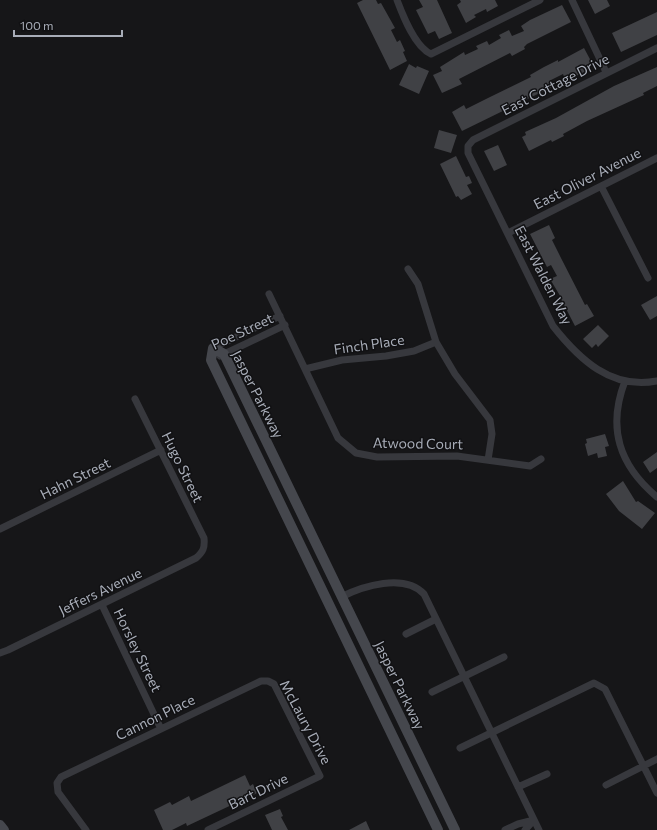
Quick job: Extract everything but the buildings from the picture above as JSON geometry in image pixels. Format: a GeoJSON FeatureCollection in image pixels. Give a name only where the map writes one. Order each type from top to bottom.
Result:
{"type":"FeatureCollection","features":[{"type":"Feature","properties":{"kind":"street"},"geometry":{"type":"LineString","coordinates":[[397,0],[418,43],[424,51],[431,54],[540,0]]}},
{"type":"Feature","properties":{"kind":"street"},"geometry":{"type":"LineString","coordinates":[[572,0],[606,72]]}},
{"type":"Feature","properties":{"kind":"street","name":"East Cottage Drive"},"geometry":{"type":"LineString","coordinates":[[468,146],[473,140],[606,72],[657,48]]}},
{"type":"Feature","properties":{"kind":"street","name":"East Walden Way"},"geometry":{"type":"LineString","coordinates":[[468,146],[468,153],[553,326],[570,348],[593,368],[625,381],[657,381]]}},
{"type":"Feature","properties":{"kind":"street","name":"East Oliver Avenue"},"geometry":{"type":"LineString","coordinates":[[508,233],[657,158]]}},
{"type":"Feature","properties":{"kind":"street"},"geometry":{"type":"LineString","coordinates":[[601,186],[648,278]]}},
{"type":"Feature","properties":{"kind":"street"},"geometry":{"type":"LineString","coordinates":[[408,269],[418,284],[436,342],[455,374],[490,420],[492,434],[488,460]]}},
{"type":"Feature","properties":{"kind":"street","name":"Atwood Court"},"geometry":{"type":"LineString","coordinates":[[269,294],[338,438],[356,453],[377,458],[457,456],[530,466],[541,459]]}},
{"type":"Feature","properties":{"kind":"street","name":"Poe Street"},"geometry":{"type":"LineString","coordinates":[[213,348],[280,316]]}},
{"type":"Feature","properties":{"kind":"street","name":"Poe Street"},"geometry":{"type":"LineString","coordinates":[[211,360],[284,325]]}},
{"type":"Feature","properties":{"kind":"street","name":"Finch Place"},"geometry":{"type":"LineString","coordinates":[[306,369],[342,360],[386,356],[414,351],[436,342]]}},
{"type":"Feature","properties":{"kind":"street","name":"Jasper Parkway"},"geometry":{"type":"LineString","coordinates":[[438,830],[211,360],[213,348],[224,354],[455,830]]}},
{"type":"Feature","properties":{"kind":"street"},"geometry":{"type":"LineString","coordinates":[[625,381],[618,400],[619,442],[628,467],[646,488],[657,497]]}},
{"type":"Feature","properties":{"kind":"street","name":"Hugo Street"},"geometry":{"type":"LineString","coordinates":[[135,399],[204,538],[205,546]]}},
{"type":"Feature","properties":{"kind":"street","name":"Hahn Street"},"geometry":{"type":"LineString","coordinates":[[0,529],[161,450]]}},
{"type":"Feature","properties":{"kind":"street","name":"Jeffers Avenue"},"geometry":{"type":"LineString","coordinates":[[0,652],[102,605],[196,558],[202,553],[205,546]]}},
{"type":"Feature","properties":{"kind":"street"},"geometry":{"type":"LineString","coordinates":[[341,597],[369,585],[405,583],[418,588],[424,594],[539,830]]}},
{"type":"Feature","properties":{"kind":"street","name":"Horsley Street"},"geometry":{"type":"LineString","coordinates":[[102,605],[161,729]]}},
{"type":"Feature","properties":{"kind":"street"},"geometry":{"type":"LineString","coordinates":[[406,634],[436,619]]}},
{"type":"Feature","properties":{"kind":"street"},"geometry":{"type":"LineString","coordinates":[[432,692],[504,657]]}},
{"type":"Feature","properties":{"kind":"street","name":"Cannon Place"},"geometry":{"type":"LineString","coordinates":[[86,830],[58,792],[57,783],[61,777],[261,681],[268,681]]}},
{"type":"Feature","properties":{"kind":"street","name":"McLaury Drive"},"geometry":{"type":"LineString","coordinates":[[268,681],[274,684],[320,776]]}},
{"type":"Feature","properties":{"kind":"street"},"geometry":{"type":"LineString","coordinates":[[460,748],[594,683],[605,689],[657,793]]}},
{"type":"Feature","properties":{"kind":"street"},"geometry":{"type":"LineString","coordinates":[[606,785],[657,759]]}},
{"type":"Feature","properties":{"kind":"street"},"geometry":{"type":"LineString","coordinates":[[518,787],[547,774]]}},
{"type":"Feature","properties":{"kind":"street","name":"Bart Drive"},"geometry":{"type":"LineString","coordinates":[[208,830],[216,828],[320,776]]}},
{"type":"Feature","properties":{"kind":"street"},"geometry":{"type":"LineString","coordinates":[[505,830],[518,824],[534,820]]}},
{"type":"Feature","properties":{"kind":"street"},"geometry":{"type":"LineString","coordinates":[[525,830],[534,820]]}},
{"type":"Feature","properties":{"kind":"street"},"geometry":{"type":"LineString","coordinates":[[0,825],[4,830]]}}]}
